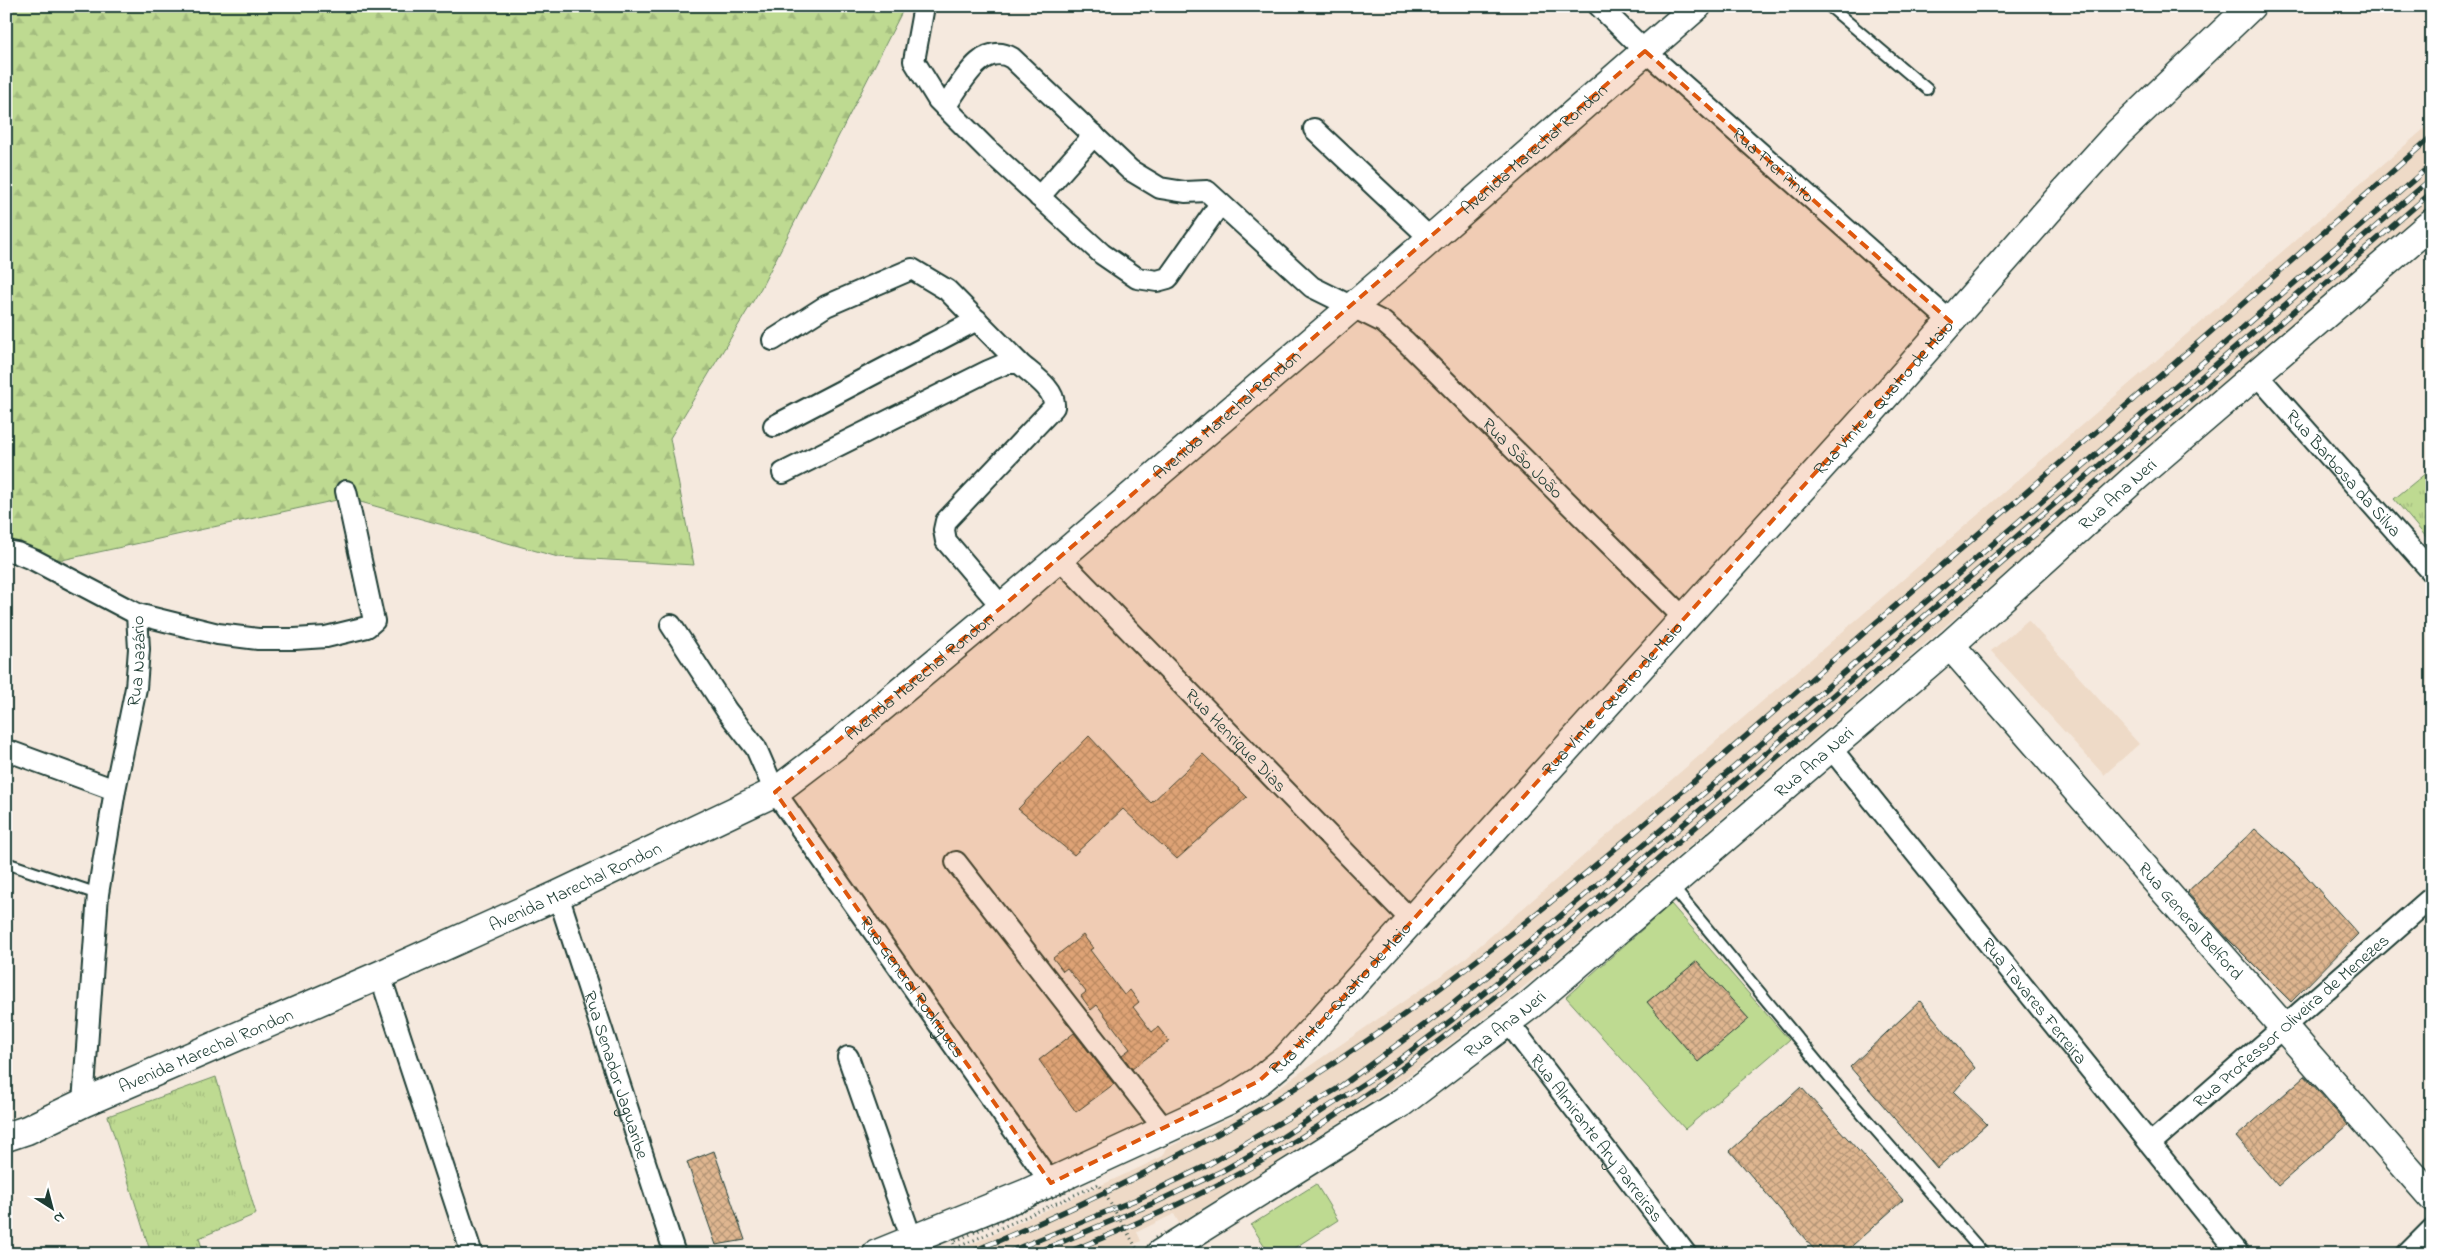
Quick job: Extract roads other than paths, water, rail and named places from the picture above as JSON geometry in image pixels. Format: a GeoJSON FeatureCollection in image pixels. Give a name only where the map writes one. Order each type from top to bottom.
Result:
{"type":"FeatureCollection","features":[{"type":"Feature","properties":{"kind":"main road","name":"Avenida Marechal Rondon"},"geometry":{"type":"LineString","coordinates":[[6,1137],[27,1130],[83,1103],[380,975],[558,895],[775,792],[818,760],[1002,607],[1431,239],[1697,6]]}},
{"type":"Feature","properties":{"kind":"main road","name":"Rua Vinte e Quatro de Maio"},"geometry":{"type":"LineString","coordinates":[[877,1254],[1063,1185],[1165,1130],[1229,1100],[1259,1081],[1287,1058],[1685,619],[2118,133],[2248,7]]}},
{"type":"Feature","properties":{"kind":"main road","name":"Rua Ana Neri"},"geometry":{"type":"LineString","coordinates":[[1161,1241],[1401,1102],[1508,1022],[1950,645],[2138,476],[2432,223]]}},
{"type":"Feature","properties":{"kind":"main road","name":"Rua General Belford"},"geometry":{"type":"LineString","coordinates":[[1950,645],[2432,1197]]}},
{"type":"Feature","properties":{"kind":"street"},"geometry":{"type":"LineString","coordinates":[[924,6],[914,60],[938,100],[1102,254],[1137,278],[1157,281],[1168,278],[1220,204]]}},
{"type":"Feature","properties":{"kind":"street","name":"Rua Frei Pinto"},"geometry":{"type":"LineString","coordinates":[[1599,6],[1646,51],[1951,322]]}},
{"type":"Feature","properties":{"kind":"street","name":"Rua São João"},"geometry":{"type":"LineString","coordinates":[[946,108],[977,62],[992,54],[1003,53],[1012,58],[1130,170],[1160,188],[1185,192],[1207,192],[1312,287],[1383,322],[1405,340],[1685,619]]}},
{"type":"Feature","properties":{"kind":"street"},"geometry":{"type":"LineString","coordinates":[[1314,129],[1431,239]]}},
{"type":"Feature","properties":{"kind":"street"},"geometry":{"type":"LineString","coordinates":[[1039,196],[1094,135]]}},
{"type":"Feature","properties":{"kind":"street"},"geometry":{"type":"LineString","coordinates":[[773,340],[826,306],[912,269],[946,290],[1049,391],[1055,399],[1054,407],[946,521],[944,530],[946,541],[1002,607]]}},
{"type":"Feature","properties":{"kind":"street"},"geometry":{"type":"LineString","coordinates":[[774,426],[977,320]]}},
{"type":"Feature","properties":{"kind":"street"},"geometry":{"type":"LineString","coordinates":[[783,473],[988,371],[1007,363],[1020,362]]}},
{"type":"Feature","properties":{"kind":"street","name":"Rua Barbosa da Silva"},"geometry":{"type":"LineString","coordinates":[[2257,375],[2432,572]]}},
{"type":"Feature","properties":{"kind":"street"},"geometry":{"type":"LineString","coordinates":[[136,614],[218,634],[258,639],[326,637],[372,624],[375,618],[346,491]]}},
{"type":"Feature","properties":{"kind":"street","name":"Rua Nazário"},"geometry":{"type":"LineString","coordinates":[[6,551],[34,560],[136,614],[139,649],[136,688],[115,790],[98,894],[83,1103]]}},
{"type":"Feature","properties":{"kind":"street","name":"Rua Henrique Dias"},"geometry":{"type":"LineString","coordinates":[[1059,558],[1412,921]]}},
{"type":"Feature","properties":{"kind":"street","name":"Rua General Rodrigues"},"geometry":{"type":"LineString","coordinates":[[671,626],[726,710],[756,748],[775,792],[1063,1185]]}},
{"type":"Feature","properties":{"kind":"street","name":"Rua Tavares Ferreira"},"geometry":{"type":"LineString","coordinates":[[1830,748],[2239,1254]]}},
{"type":"Feature","properties":{"kind":"street"},"geometry":{"type":"LineString","coordinates":[[6,750],[115,790]]}},
{"type":"Feature","properties":{"kind":"street"},"geometry":{"type":"LineString","coordinates":[[956,862],[1165,1130]]}},
{"type":"Feature","properties":{"kind":"street","name":"Rua Senador Jaguaribe"},"geometry":{"type":"LineString","coordinates":[[558,895],[676,1254]]}},
{"type":"Feature","properties":{"kind":"street","name":"Rua Professor Oliveira de Menezes"},"geometry":{"type":"LineString","coordinates":[[2151,1143],[2432,897]]}},
{"type":"Feature","properties":{"kind":"street"},"geometry":{"type":"LineString","coordinates":[[380,975],[472,1254]]}},
{"type":"Feature","properties":{"kind":"street","name":"Rua Almirante Ary Parreiras"},"geometry":{"type":"LineString","coordinates":[[1508,1022],[1686,1254]]}},
{"type":"Feature","properties":{"kind":"street"},"geometry":{"type":"LineString","coordinates":[[848,1057],[912,1240]]}},
{"type":"Feature","properties":{"kind":"street"},"geometry":{"type":"LineString","coordinates":[[2407,1254],[2432,1229]]}},
{"type":"Feature","properties":{"kind":"lane"},"geometry":{"type":"LineString","coordinates":[[1829,6],[1927,89]]}},
{"type":"Feature","properties":{"kind":"lane"},"geometry":{"type":"LineString","coordinates":[[6,863],[98,894]]}},
{"type":"Feature","properties":{"kind":"lane"},"geometry":{"type":"LineString","coordinates":[[1671,884],[1833,1081],[1984,1254]]}},
{"type":"Feature","properties":{"kind":"railway"},"geometry":{"type":"LineString","coordinates":[[966,1254],[1071,1209],[1122,1184],[1273,1102],[1368,1040],[1497,945],[1560,895],[1683,791],[2220,324],[2432,136]]}},
{"type":"Feature","properties":{"kind":"railway"},"geometry":{"type":"LineString","coordinates":[[1004,1254],[1135,1200],[1206,1166],[1337,1089],[1454,1003],[1538,935],[1795,715],[2432,164]]}},
{"type":"Feature","properties":{"kind":"railway"},"geometry":{"type":"LineString","coordinates":[[1033,1254],[1154,1203],[1222,1171],[1281,1138],[1395,1063],[1453,1019],[1597,899],[2432,178]]}},
{"type":"Feature","properties":{"kind":"railway"},"geometry":{"type":"LineString","coordinates":[[1064,1254],[1196,1196],[1272,1155],[1381,1084],[1450,1032],[1552,951],[2432,192]]}}]}
